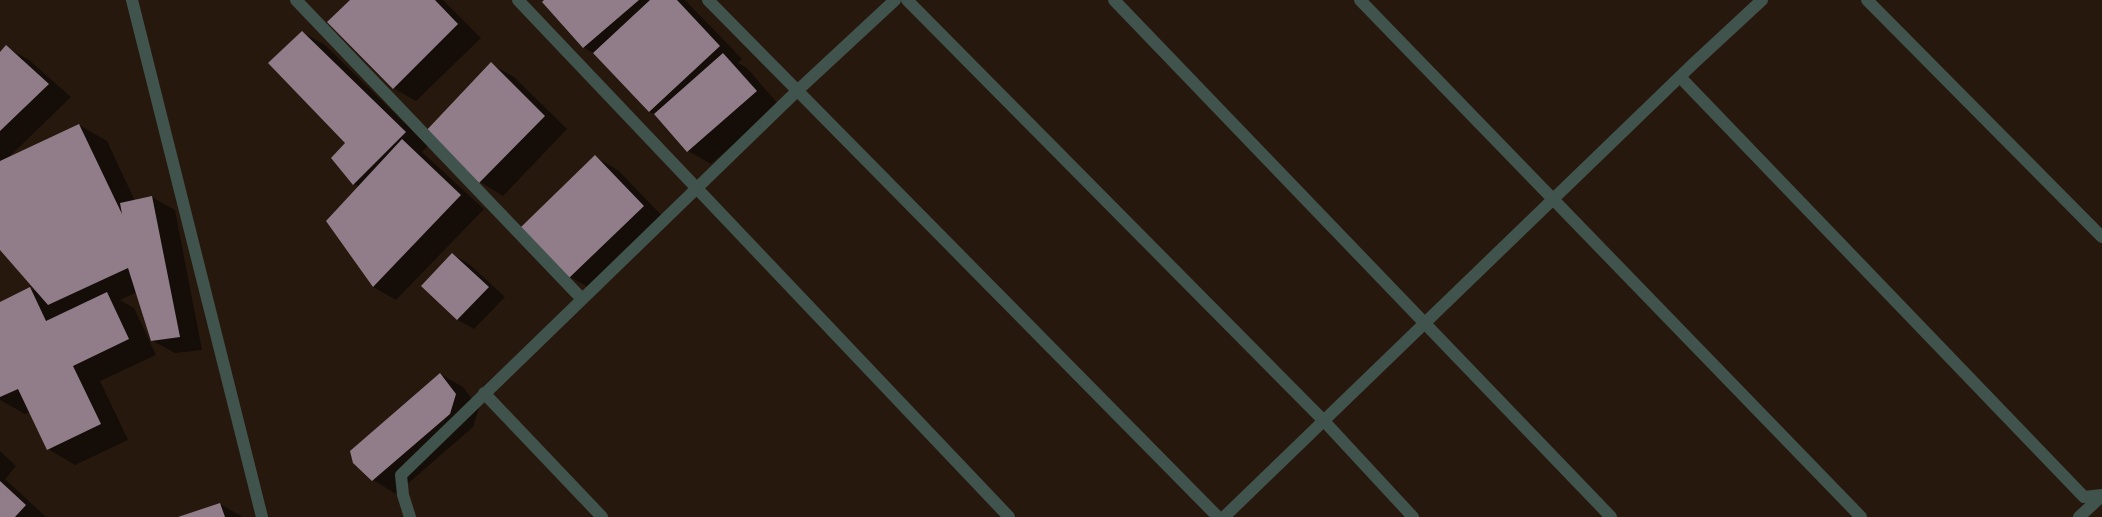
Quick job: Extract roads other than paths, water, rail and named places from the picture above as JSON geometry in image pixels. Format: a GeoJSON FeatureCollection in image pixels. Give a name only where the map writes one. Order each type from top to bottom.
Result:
{"type":"FeatureCollection","features":[{"type":"Feature","properties":{"kind":"street"},"geometry":{"type":"LineString","coordinates":[[132,0],[262,517]]}},
{"type":"Feature","properties":{"kind":"street"},"geometry":{"type":"LineString","coordinates":[[296,0],[582,299]]}},
{"type":"Feature","properties":{"kind":"street"},"geometry":{"type":"LineString","coordinates":[[518,0],[1010,517]]}},
{"type":"Feature","properties":{"kind":"street"},"geometry":{"type":"LineString","coordinates":[[708,0],[1218,517]]}},
{"type":"Feature","properties":{"kind":"street"},"geometry":{"type":"LineString","coordinates":[[410,517],[403,495],[401,475],[797,91],[895,0]]}},
{"type":"Feature","properties":{"kind":"street"},"geometry":{"type":"LineString","coordinates":[[907,0],[1324,421],[1413,517]]}},
{"type":"Feature","properties":{"kind":"street"},"geometry":{"type":"LineString","coordinates":[[1114,0],[1611,517]]}},
{"type":"Feature","properties":{"kind":"street"},"geometry":{"type":"LineString","coordinates":[[1360,0],[1862,517]]}},
{"type":"Feature","properties":{"kind":"street"},"geometry":{"type":"LineString","coordinates":[[1224,517],[1680,77],[1762,0]]}},
{"type":"Feature","properties":{"kind":"street"},"geometry":{"type":"LineString","coordinates":[[1867,0],[2102,237]]}},
{"type":"Feature","properties":{"kind":"street"},"geometry":{"type":"LineString","coordinates":[[1680,77],[2084,497],[2102,496]]}},
{"type":"Feature","properties":{"kind":"street"},"geometry":{"type":"LineString","coordinates":[[484,393],[602,517]]}},
{"type":"Feature","properties":{"kind":"street"},"geometry":{"type":"LineString","coordinates":[[2079,517],[2102,496]]}}]}
